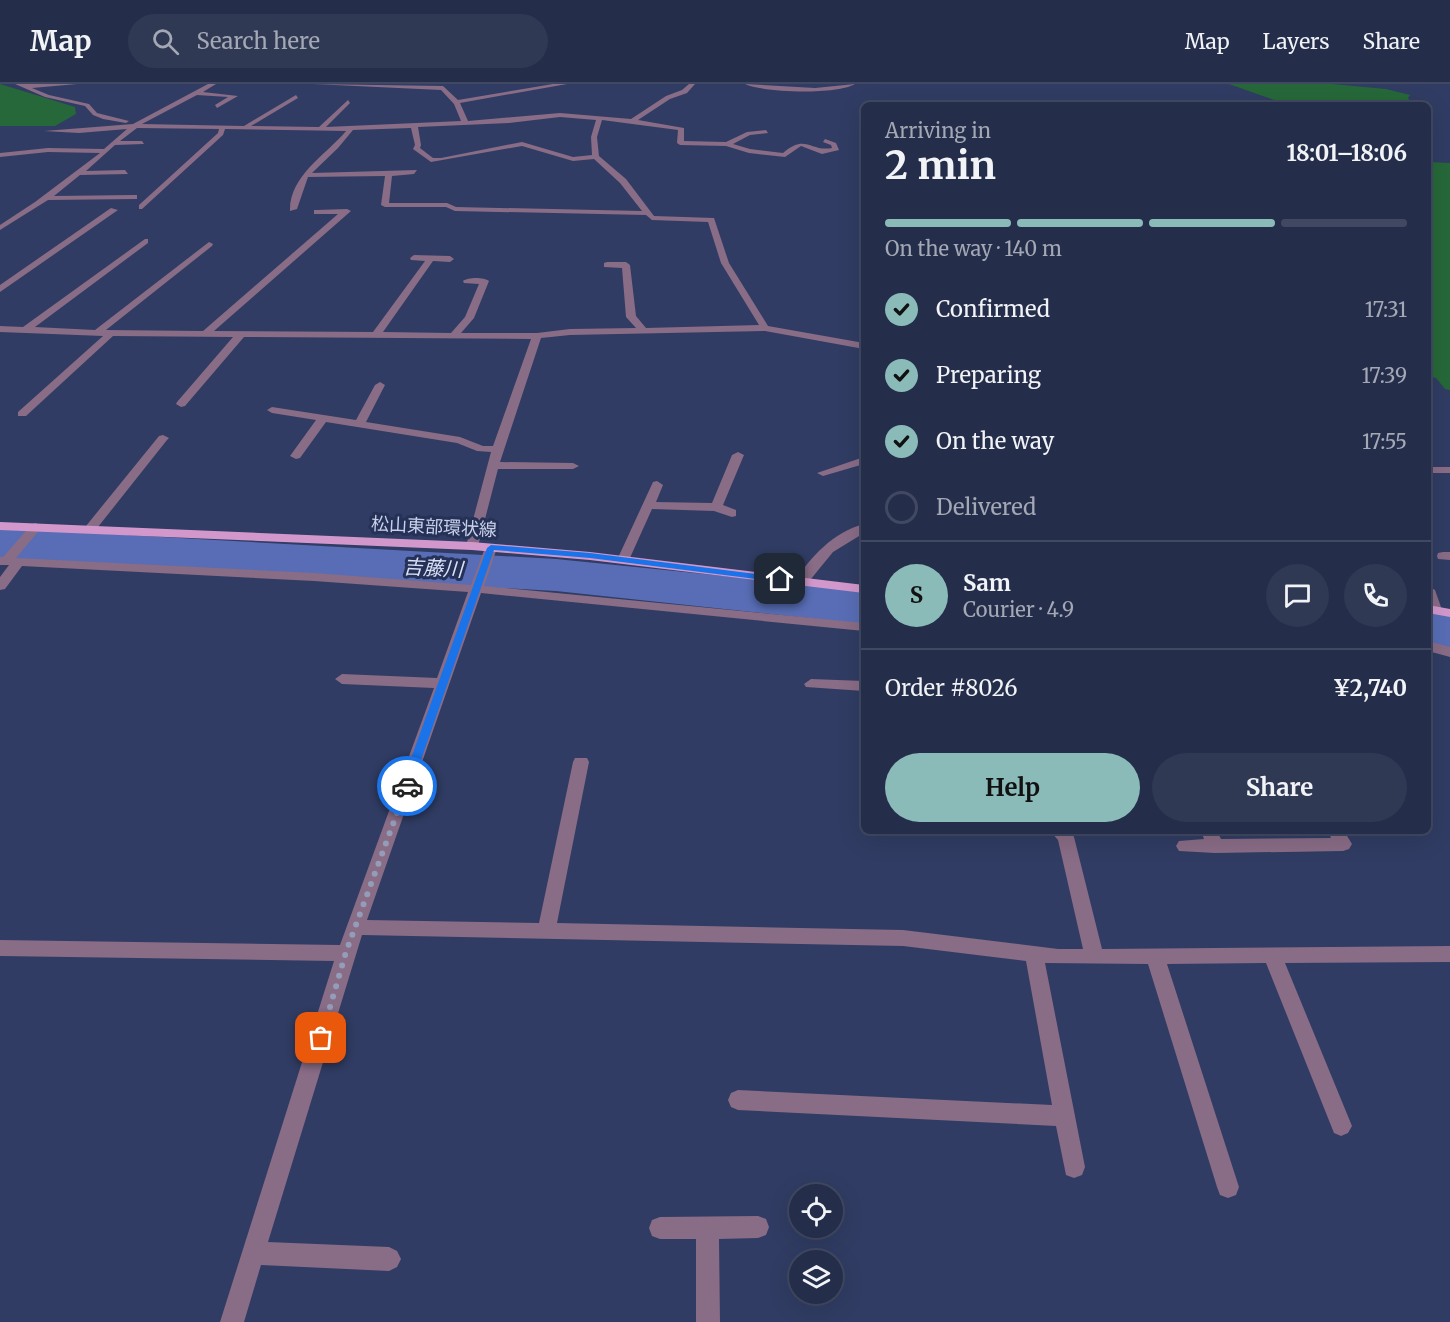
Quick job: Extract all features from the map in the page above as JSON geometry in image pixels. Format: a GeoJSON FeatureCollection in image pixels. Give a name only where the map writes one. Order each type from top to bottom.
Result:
{"type":"FeatureCollection","features":[{"type":"Feature","properties":{"kind":"main road","name":"松山東部環状線"},"geometry":{"type":"LineString","coordinates":[[0,526],[33,530],[90,530],[472,546],[489,551],[623,560],[861,589]]}},
{"type":"Feature","properties":{"kind":"main road"},"geometry":{"type":"LineString","coordinates":[[1432,610],[1450,613]]}},
{"type":"Feature","properties":{"kind":"street"},"geometry":{"type":"LineString","coordinates":[[21,85],[74,84]]}},
{"type":"Feature","properties":{"kind":"street"},"geometry":{"type":"LineString","coordinates":[[0,228],[45,198],[140,123],[213,84]]}},
{"type":"Feature","properties":{"kind":"street"},"geometry":{"type":"LineString","coordinates":[[316,84],[445,86],[464,114],[465,124]]}},
{"type":"Feature","properties":{"kind":"street"},"geometry":{"type":"LineString","coordinates":[[457,102],[564,84]]}},
{"type":"Feature","properties":{"kind":"street"},"geometry":{"type":"LineString","coordinates":[[632,121],[654,109],[664,99],[685,94],[692,84]]}},
{"type":"Feature","properties":{"kind":"street"},"geometry":{"type":"LineString","coordinates":[[748,84],[828,90],[852,84]]}},
{"type":"Feature","properties":{"kind":"street"},"geometry":{"type":"LineString","coordinates":[[21,85],[47,96],[87,105],[95,114],[105,118],[140,123],[351,129],[465,124],[560,115],[632,121],[682,129],[680,143],[727,144],[749,151],[785,155],[801,144],[811,144],[822,152],[836,150],[834,144],[825,141]]}},
{"type":"Feature","properties":{"kind":"street"},"geometry":{"type":"LineString","coordinates":[[198,93],[235,96],[217,106]]}},
{"type":"Feature","properties":{"kind":"street"},"geometry":{"type":"LineString","coordinates":[[245,126],[296,97]]}},
{"type":"Feature","properties":{"kind":"street"},"geometry":{"type":"LineString","coordinates":[[672,97],[687,99]]}},
{"type":"Feature","properties":{"kind":"street"},"geometry":{"type":"LineString","coordinates":[[321,128],[348,102]]}},
{"type":"Feature","properties":{"kind":"street"},"geometry":{"type":"LineString","coordinates":[[600,118],[594,137],[596,157],[623,181],[647,213],[656,219],[711,220],[725,263],[765,328]]}},
{"type":"Feature","properties":{"kind":"street"},"geometry":{"type":"LineString","coordinates":[[47,131],[79,131],[140,123]]}},
{"type":"Feature","properties":{"kind":"street"},"geometry":{"type":"LineString","coordinates":[[142,207],[221,134],[223,126]]}},
{"type":"Feature","properties":{"kind":"street"},"geometry":{"type":"LineString","coordinates":[[414,126],[418,145],[416,149],[431,160],[522,144],[573,159],[596,157]]}},
{"type":"Feature","properties":{"kind":"street"},"geometry":{"type":"LineString","coordinates":[[293,209],[305,175],[336,147],[351,129]]}},
{"type":"Feature","properties":{"kind":"street"},"geometry":{"type":"LineString","coordinates":[[727,144],[749,133],[766,132]]}},
{"type":"Feature","properties":{"kind":"street"},"geometry":{"type":"LineString","coordinates":[[113,143],[142,143]]}},
{"type":"Feature","properties":{"kind":"street"},"geometry":{"type":"LineString","coordinates":[[0,154],[48,150],[105,151]]}},
{"type":"Feature","properties":{"kind":"street"},"geometry":{"type":"LineString","coordinates":[[80,171],[129,164]]}},
{"type":"Feature","properties":{"kind":"street"},"geometry":{"type":"LineString","coordinates":[[80,171],[125,172]]}},
{"type":"Feature","properties":{"kind":"street"},"geometry":{"type":"LineString","coordinates":[[305,175],[414,172]]}},
{"type":"Feature","properties":{"kind":"street"},"geometry":{"type":"LineString","coordinates":[[388,174],[385,205],[447,205],[455,209],[647,213]]}},
{"type":"Feature","properties":{"kind":"street"},"geometry":{"type":"LineString","coordinates":[[45,198],[134,197]]}},
{"type":"Feature","properties":{"kind":"street"},"geometry":{"type":"LineString","coordinates":[[0,289],[114,210]]}},
{"type":"Feature","properties":{"kind":"street"},"geometry":{"type":"LineString","coordinates":[[205,334],[348,211],[317,212]]}},
{"type":"Feature","properties":{"kind":"street"},"geometry":{"type":"LineString","coordinates":[[25,330],[145,241]]}},
{"type":"Feature","properties":{"kind":"street"},"geometry":{"type":"LineString","coordinates":[[98,332],[209,244]]}},
{"type":"Feature","properties":{"kind":"street"},"geometry":{"type":"LineString","coordinates":[[414,258],[450,259]]}},
{"type":"Feature","properties":{"kind":"street"},"geometry":{"type":"LineString","coordinates":[[376,335],[431,258]]}},
{"type":"Feature","properties":{"kind":"street"},"geometry":{"type":"LineString","coordinates":[[607,265],[626,265],[631,317],[645,332]]}},
{"type":"Feature","properties":{"kind":"street"},"geometry":{"type":"LineString","coordinates":[[453,336],[469,318],[485,281],[467,281]]}},
{"type":"Feature","properties":{"kind":"street"},"geometry":{"type":"LineString","coordinates":[[0,329],[111,333],[537,336],[570,332],[765,328],[861,345]]}},
{"type":"Feature","properties":{"kind":"street"},"geometry":{"type":"LineString","coordinates":[[22,414],[111,333]]}},
{"type":"Feature","properties":{"kind":"street"},"geometry":{"type":"LineString","coordinates":[[181,404],[241,334]]}},
{"type":"Feature","properties":{"kind":"street"},"geometry":{"type":"LineString","coordinates":[[472,546],[497,449],[537,336]]}},
{"type":"Feature","properties":{"kind":"street"},"geometry":{"type":"LineString","coordinates":[[360,423],[380,385]]}},
{"type":"Feature","properties":{"kind":"street"},"geometry":{"type":"LineString","coordinates":[[272,410],[460,440],[481,448],[497,449]]}},
{"type":"Feature","properties":{"kind":"street"},"geometry":{"type":"LineString","coordinates":[[296,456],[324,417]]}},
{"type":"Feature","properties":{"kind":"street"},"geometry":{"type":"LineString","coordinates":[[90,530],[163,438]]}},
{"type":"Feature","properties":{"kind":"street"},"geometry":{"type":"LineString","coordinates":[[716,507],[738,455]]}},
{"type":"Feature","properties":{"kind":"street"},"geometry":{"type":"LineString","coordinates":[[823,473],[861,461]]}},
{"type":"Feature","properties":{"kind":"street"},"geometry":{"type":"LineString","coordinates":[[493,465],[573,466]]}},
{"type":"Feature","properties":{"kind":"street"},"geometry":{"type":"LineString","coordinates":[[1431,470],[1450,470]]}},
{"type":"Feature","properties":{"kind":"street"},"geometry":{"type":"LineString","coordinates":[[623,560],[657,485]]}},
{"type":"Feature","properties":{"kind":"street"},"geometry":{"type":"LineString","coordinates":[[648,505],[716,507],[732,513]]}},
{"type":"Feature","properties":{"kind":"street"},"geometry":{"type":"LineString","coordinates":[[0,586],[9,560],[33,530]]}},
{"type":"Feature","properties":{"kind":"street"},"geometry":{"type":"LineString","coordinates":[[801,582],[815,559],[826,549],[861,530]]}},
{"type":"Feature","properties":{"kind":"street"},"geometry":{"type":"LineString","coordinates":[[232,1322],[346,952],[489,551]]}},
{"type":"Feature","properties":{"kind":"street"},"geometry":{"type":"LineString","coordinates":[[9,560],[478,585],[861,627]]}},
{"type":"Feature","properties":{"kind":"street"},"geometry":{"type":"LineString","coordinates":[[1431,647],[1450,652]]}},
{"type":"Feature","properties":{"kind":"street"},"geometry":{"type":"LineString","coordinates":[[342,679],[443,683]]}},
{"type":"Feature","properties":{"kind":"street"},"geometry":{"type":"LineString","coordinates":[[811,684],[861,686]]}},
{"type":"Feature","properties":{"kind":"street"},"geometry":{"type":"LineString","coordinates":[[547,930],[581,762]]}},
{"type":"Feature","properties":{"kind":"street"},"geometry":{"type":"LineString","coordinates":[[1062,834],[1066,837],[1094,957]]}},
{"type":"Feature","properties":{"kind":"street"},"geometry":{"type":"LineString","coordinates":[[1185,846],[1212,838],[1343,844],[1337,834]]}},
{"type":"Feature","properties":{"kind":"street"},"geometry":{"type":"LineString","coordinates":[[356,927],[903,938],[1058,957],[1450,954]]}},
{"type":"Feature","properties":{"kind":"street"},"geometry":{"type":"LineString","coordinates":[[0,948],[346,952]]}},
{"type":"Feature","properties":{"kind":"street"},"geometry":{"type":"LineString","coordinates":[[1034,954],[1074,1167]]}},
{"type":"Feature","properties":{"kind":"street"},"geometry":{"type":"LineString","coordinates":[[1272,955],[1341,1126]]}},
{"type":"Feature","properties":{"kind":"street"},"geometry":{"type":"LineString","coordinates":[[1155,956],[1228,1187]]}},
{"type":"Feature","properties":{"kind":"street"},"geometry":{"type":"LineString","coordinates":[[738,1100],[1064,1116]]}},
{"type":"Feature","properties":{"kind":"street"},"geometry":{"type":"LineString","coordinates":[[660,1228],[758,1227]]}},
{"type":"Feature","properties":{"kind":"street"},"geometry":{"type":"LineString","coordinates":[[707,1228],[708,1322]]}},
{"type":"Feature","properties":{"kind":"street"},"geometry":{"type":"LineString","coordinates":[[254,1253],[389,1259]]}},
{"type":"Feature","properties":{"kind":"green space"},"geometry":{"type":"Polygon","coordinates":[[[0,84],[75,107],[76,114],[55,126],[0,126],[0,84]]]}},
{"type":"Feature","properties":{"kind":"green space"},"geometry":{"type":"Polygon","coordinates":[[[1229,84],[1332,84],[1386,89],[1410,95],[1408,98],[1410,102],[1280,102],[1229,84]]]}},
{"type":"Feature","properties":{"kind":"green space"},"geometry":{"type":"Polygon","coordinates":[[[1431,162],[1450,163],[1450,390],[1445,389],[1436,378],[1431,377],[1431,162]]]}},
{"type":"Feature","properties":{"kind":"waterway","name":"吉藤川"},"geometry":{"type":"LineString","coordinates":[[0,544],[556,575],[861,607]]}},
{"type":"Feature","properties":{"kind":"waterway","name":"吉藤川"},"geometry":{"type":"LineString","coordinates":[[1431,628],[1450,632]]}},
{"type":"Feature","properties":{"kind":"way so far"},"geometry":{"type":"LineString","coordinates":[[321,1038],[346,952],[407,786]]}},
{"type":"Feature","properties":{"kind":"route"},"geometry":{"type":"LineString","coordinates":[[407,786],[491,548],[590,556],[780,579]]}}]}
